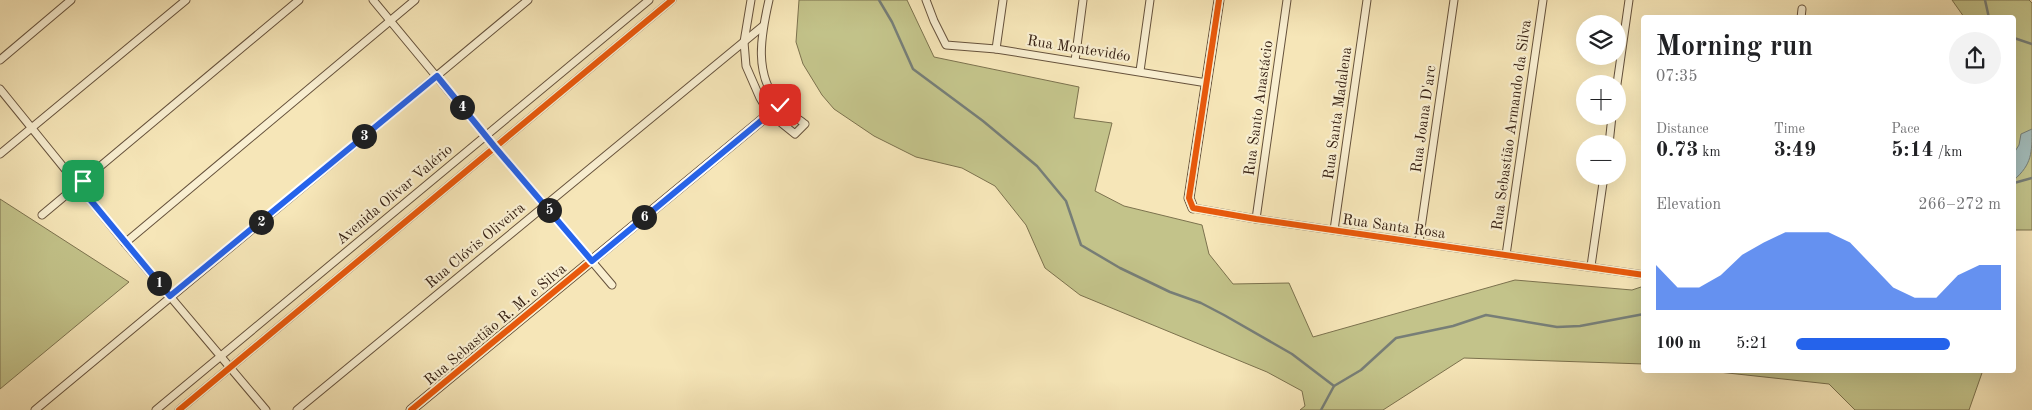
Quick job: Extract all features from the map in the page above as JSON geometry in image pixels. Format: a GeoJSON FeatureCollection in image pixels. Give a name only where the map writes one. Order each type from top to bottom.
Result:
{"type":"FeatureCollection","features":[{"type":"Feature","properties":{"kind":"street"},"geometry":{"type":"LineString","coordinates":[[0,60],[71,0]]}},
{"type":"Feature","properties":{"kind":"street"},"geometry":{"type":"LineString","coordinates":[[0,154],[186,0]]}},
{"type":"Feature","properties":{"kind":"street"},"geometry":{"type":"LineString","coordinates":[[42,215],[299,0]]}},
{"type":"Feature","properties":{"kind":"street"},"geometry":{"type":"LineString","coordinates":[[373,0],[612,285]]}},
{"type":"Feature","properties":{"kind":"street"},"geometry":{"type":"LineString","coordinates":[[125,242],[415,0]]}},
{"type":"Feature","properties":{"kind":"street"},"geometry":{"type":"LineString","coordinates":[[34,410],[528,0]]}},
{"type":"Feature","properties":{"kind":"street","name":"Avenida Olivar Valério"},"geometry":{"type":"LineString","coordinates":[[156,410],[649,0]]}},
{"type":"Feature","properties":{"kind":"street"},"geometry":{"type":"LineString","coordinates":[[179,410],[494,146],[672,0]]}},
{"type":"Feature","properties":{"kind":"street"},"geometry":{"type":"LineString","coordinates":[[751,0],[744,42],[746,66],[760,98],[770,114],[795,134],[805,124],[780,105],[768,85],[762,68],[763,26],[768,0]]}},
{"type":"Feature","properties":{"kind":"street","name":"Rua Montevidéo"},"geometry":{"type":"LineString","coordinates":[[926,0],[931,16],[946,45],[996,49],[1207,83]]}},
{"type":"Feature","properties":{"kind":"street"},"geometry":{"type":"LineString","coordinates":[[996,49],[1003,0]]}},
{"type":"Feature","properties":{"kind":"street"},"geometry":{"type":"LineString","coordinates":[[1074,61],[1083,0]]}},
{"type":"Feature","properties":{"kind":"street"},"geometry":{"type":"LineString","coordinates":[[1140,71],[1150,0]]}},
{"type":"Feature","properties":{"kind":"street"},"geometry":{"type":"LineString","coordinates":[[1194,208],[1189,198],[1218,0]]}},
{"type":"Feature","properties":{"kind":"street","name":"Rua Santo Anastácio"},"geometry":{"type":"LineString","coordinates":[[1256,219],[1287,0]]}},
{"type":"Feature","properties":{"kind":"street","name":"Rua Santa Madalena"},"geometry":{"type":"LineString","coordinates":[[1334,230],[1367,0]]}},
{"type":"Feature","properties":{"kind":"street","name":"Rua Joana D'arc"},"geometry":{"type":"LineString","coordinates":[[1419,242],[1454,0]]}},
{"type":"Feature","properties":{"kind":"street","name":"Rua Sebastião Armando da Silva"},"geometry":{"type":"LineString","coordinates":[[1506,255],[1543,0]]}},
{"type":"Feature","properties":{"kind":"street"},"geometry":{"type":"LineString","coordinates":[[1618,75],[1629,0]]}},
{"type":"Feature","properties":{"kind":"street"},"geometry":{"type":"LineString","coordinates":[[1801,15],[1802,9]]}},
{"type":"Feature","properties":{"kind":"street","name":"Rua Clóvis Oliveira"},"geometry":{"type":"LineString","coordinates":[[297,410],[763,26]]}},
{"type":"Feature","properties":{"kind":"street"},"geometry":{"type":"LineString","coordinates":[[0,89],[266,410]]}},
{"type":"Feature","properties":{"kind":"street","name":"Rua Sebastião R. M. e Silva"},"geometry":{"type":"LineString","coordinates":[[411,410],[780,105]]}},
{"type":"Feature","properties":{"kind":"street"},"geometry":{"type":"LineString","coordinates":[[1591,266],[1603,185]]}},
{"type":"Feature","properties":{"kind":"street","name":"Rua Santa Rosa"},"geometry":{"type":"LineString","coordinates":[[1194,208],[1256,219],[1641,274]]}},
{"type":"Feature","properties":{"kind":"green space"},"geometry":{"type":"Polygon","coordinates":[[[799,0],[907,0],[934,57],[1079,87],[1074,118],[1112,123],[1095,191],[1124,206],[1202,225],[1209,254],[1233,284],[1289,283],[1313,337],[1515,280],[1632,290],[1641,287],[1641,364],[1464,358],[1383,410],[1300,410],[1305,406],[1302,391],[1267,372],[1080,295],[1045,268],[1026,225],[995,186],[962,168],[916,157],[874,136],[834,109],[822,95],[803,64],[796,42],[799,0]]]}},
{"type":"Feature","properties":{"kind":"green space"},"geometry":{"type":"Polygon","coordinates":[[[1952,0],[2029,0],[2032,3],[2032,230],[2016,230],[2016,15],[1963,15],[1952,0]]]}},
{"type":"Feature","properties":{"kind":"green space"},"geometry":{"type":"Polygon","coordinates":[[[0,199],[129,282],[0,389],[0,199]]]}},
{"type":"Feature","properties":{"kind":"green space"},"geometry":{"type":"Polygon","coordinates":[[[1728,373],[1982,373],[1969,410],[1855,410],[1829,384],[1728,373]]]}},
{"type":"Feature","properties":{"kind":"water"},"geometry":{"type":"Polygon","coordinates":[[[2032,129],[2032,145],[2028,163],[2016,178],[2016,150],[2021,134],[2032,129]]]}},
{"type":"Feature","properties":{"kind":"waterway"},"geometry":{"type":"LineString","coordinates":[[879,0],[892,22],[913,69],[983,121],[1037,166],[1066,201],[1081,245],[1120,268],[1224,315],[1292,354],[1334,386]]}},
{"type":"Feature","properties":{"kind":"waterway"},"geometry":{"type":"LineString","coordinates":[[1985,0],[1988,15]]}},
{"type":"Feature","properties":{"kind":"waterway"},"geometry":{"type":"LineString","coordinates":[[2016,39],[2032,44]]}},
{"type":"Feature","properties":{"kind":"waterway"},"geometry":{"type":"LineString","coordinates":[[2016,182],[2032,178]]}},
{"type":"Feature","properties":{"kind":"waterway"},"geometry":{"type":"LineString","coordinates":[[1321,410],[1334,386],[1361,370],[1396,338],[1453,326],[1486,315],[1557,327],[1580,326],[1641,315]]}},
{"type":"Feature","properties":{"kind":"cycle path"},"geometry":{"type":"LineString","coordinates":[[179,410],[672,0]]}},
{"type":"Feature","properties":{"kind":"cycle path"},"geometry":{"type":"LineString","coordinates":[[1219,0],[1189,198],[1193,208],[1256,219],[1641,275]]}},
{"type":"Feature","properties":{"kind":"cycle path"},"geometry":{"type":"LineString","coordinates":[[411,410],[780,105]]}},
{"type":"Feature","properties":{"kind":"route"},"geometry":{"type":"LineString","coordinates":[[83,181],[78,185],[170,296],[437,76],[592,261],[780,105]]}}]}
